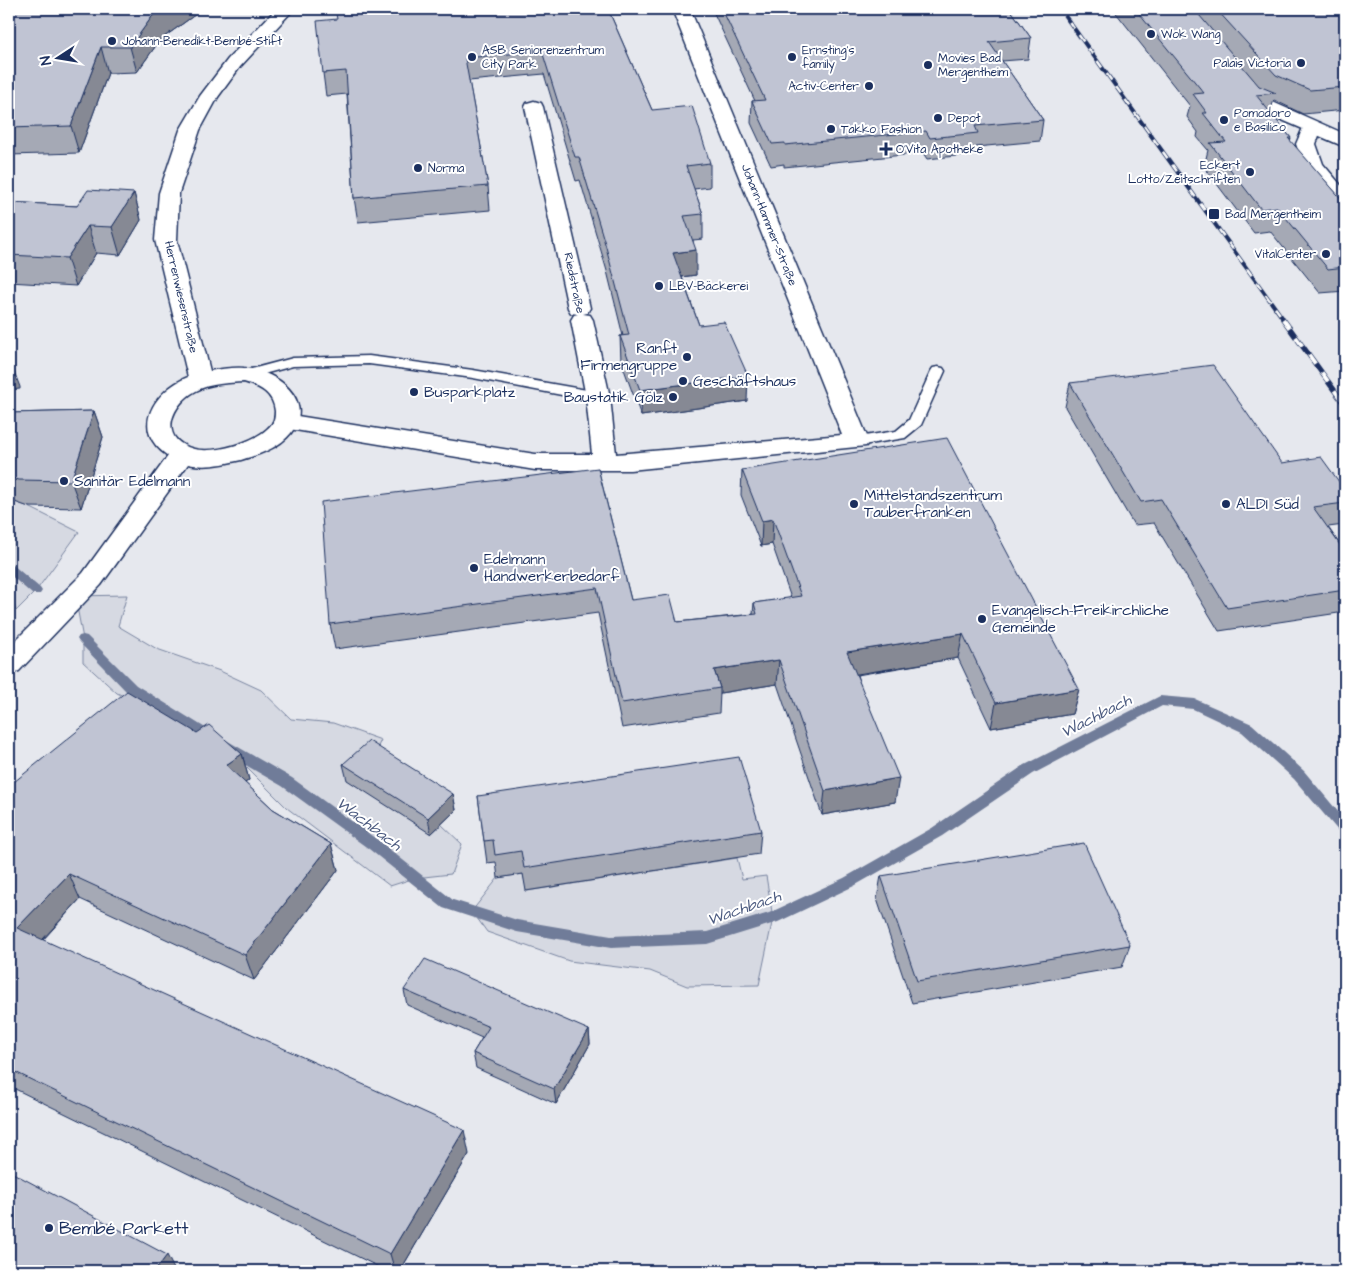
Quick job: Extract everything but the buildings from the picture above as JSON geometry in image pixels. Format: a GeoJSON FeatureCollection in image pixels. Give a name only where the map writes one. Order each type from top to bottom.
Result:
{"type":"FeatureCollection","features":[{"type":"Feature","properties":{"kind":"street","name":"Herrenwiesenstraße"},"geometry":{"type":"LineString","coordinates":[[201,381],[166,240],[168,193],[190,130],[209,96],[234,63],[285,9]]}},
{"type":"Feature","properties":{"kind":"street","name":"Johann-Hammer-Straße"},"geometry":{"type":"LineString","coordinates":[[682,9],[857,441]]}},
{"type":"Feature","properties":{"kind":"street"},"geometry":{"type":"LineString","coordinates":[[1230,67],[1261,104],[1345,141]]}},
{"type":"Feature","properties":{"kind":"street","name":"Riedstraße"},"geometry":{"type":"LineString","coordinates":[[534,107],[598,397],[605,462]]}},
{"type":"Feature","properties":{"kind":"street"},"geometry":{"type":"LineString","coordinates":[[1312,127],[1306,144],[1314,166],[1343,196]]}},
{"type":"Feature","properties":{"kind":"street"},"geometry":{"type":"LineString","coordinates":[[245,375],[266,382],[282,393],[287,407],[285,422],[273,437],[234,455],[197,457],[182,454],[166,444],[158,428],[159,415],[169,401],[183,389],[201,381],[225,376],[245,375]]}},
{"type":"Feature","properties":{"kind":"street"},"geometry":{"type":"LineString","coordinates":[[285,422],[535,462],[630,462],[857,441]]}},
{"type":"Feature","properties":{"kind":"street"},"geometry":{"type":"LineString","coordinates":[[9,664],[92,579],[182,454]]}},
{"type":"Feature","properties":{"kind":"lane"},"geometry":{"type":"LineString","coordinates":[[245,375],[293,362],[369,360],[473,374],[598,397]]}},
{"type":"Feature","properties":{"kind":"lane"},"geometry":{"type":"LineString","coordinates":[[857,441],[900,435],[916,422],[938,371]]}},
{"type":"Feature","properties":{"kind":"shaded area"},"geometry":{"type":"Polygon","coordinates":[[[9,9],[1345,9],[1345,1271],[9,1271],[9,9]]]}},
{"type":"Feature","properties":{"kind":"shaded area"},"geometry":{"type":"Polygon","coordinates":[[[9,500],[29,507],[79,532],[36,591],[16,611],[9,588],[9,500]]]}},
{"type":"Feature","properties":{"kind":"shaded area"},"geometry":{"type":"Polygon","coordinates":[[[127,595],[118,626],[157,649],[220,671],[261,690],[291,719],[333,723],[381,740],[373,757],[431,834],[441,824],[462,844],[451,874],[415,878],[390,886],[287,808],[227,748],[202,733],[117,693],[83,662],[83,639],[75,596],[127,595]]]}},
{"type":"Feature","properties":{"kind":"shaded area"},"geometry":{"type":"Polygon","coordinates":[[[737,858],[742,879],[766,876],[773,918],[759,985],[687,986],[650,971],[569,961],[487,932],[472,911],[498,878],[523,874],[527,891],[737,858]]]}},
{"type":"Feature","properties":{"kind":"waterway","name":"Wachbach"},"geometry":{"type":"LineString","coordinates":[[9,568],[36,591]]}},
{"type":"Feature","properties":{"kind":"waterway","name":"Wachbach"},"geometry":{"type":"LineString","coordinates":[[83,639],[131,688],[202,733],[287,782],[374,845],[448,904],[517,926],[611,942],[707,938],[773,918],[849,882],[937,832],[1028,770],[1160,701],[1195,704],[1247,728],[1299,775],[1345,829]]}},
{"type":"Feature","properties":{"kind":"railway"},"geometry":{"type":"LineString","coordinates":[[1060,9],[1284,320]]}},
{"type":"Feature","properties":{"kind":"railway"},"geometry":{"type":"LineString","coordinates":[[1283,319],[1345,405]]}},
{"type":"Feature","properties":{"kind":"place","name":"Wok Wang"},"geometry":{"type":"Point","coordinates":[1151,34]}},
{"type":"Feature","properties":{"kind":"place","name":"Johann-Benedikt-Bembé-Stift"},"geometry":{"type":"Point","coordinates":[112,41]}},
{"type":"Feature","properties":{"kind":"place","name":"ASB Seniorenzentrum City Park"},"geometry":{"type":"Point","coordinates":[472,57]}},
{"type":"Feature","properties":{"kind":"place","name":"Ernsting's family"},"geometry":{"type":"Point","coordinates":[792,57]}},
{"type":"Feature","properties":{"kind":"place","name":"Palais Victoria"},"geometry":{"type":"Point","coordinates":[1301,63]}},
{"type":"Feature","properties":{"kind":"place","name":"Movies Bad Mergentheim"},"geometry":{"type":"Point","coordinates":[928,65]}},
{"type":"Feature","properties":{"kind":"place","name":"Activ-Center"},"geometry":{"type":"Point","coordinates":[869,86]}},
{"type":"Feature","properties":{"kind":"place","name":"Depot"},"geometry":{"type":"Point","coordinates":[938,118]}},
{"type":"Feature","properties":{"kind":"place","name":"Pomodoro e Basilico"},"geometry":{"type":"Point","coordinates":[1224,120]}},
{"type":"Feature","properties":{"kind":"place","name":"Takko Fashion"},"geometry":{"type":"Point","coordinates":[831,129]}},
{"type":"Feature","properties":{"kind":"place","name":"O'Vita Apotheke"},"geometry":{"type":"Point","coordinates":[886,149]}},
{"type":"Feature","properties":{"kind":"place","name":"Norma"},"geometry":{"type":"Point","coordinates":[418,168]}},
{"type":"Feature","properties":{"kind":"place","name":"Eckert Lotto/Zeitschriften"},"geometry":{"type":"Point","coordinates":[1250,172]}},
{"type":"Feature","properties":{"kind":"place","name":"Bad Mergentheim"},"geometry":{"type":"Point","coordinates":[1214,214]}},
{"type":"Feature","properties":{"kind":"place","name":"VitalCenter"},"geometry":{"type":"Point","coordinates":[1326,254]}},
{"type":"Feature","properties":{"kind":"place","name":"LBV-Bäckerei"},"geometry":{"type":"Point","coordinates":[659,286]}},
{"type":"Feature","properties":{"kind":"place","name":"Ranft Firmengruppe"},"geometry":{"type":"Point","coordinates":[687,357]}},
{"type":"Feature","properties":{"kind":"place","name":"Geschäftshaus"},"geometry":{"type":"Point","coordinates":[683,381]}},
{"type":"Feature","properties":{"kind":"place","name":"Busparkplatz"},"geometry":{"type":"Point","coordinates":[414,392]}},
{"type":"Feature","properties":{"kind":"place","name":"Baustatik Gölz"},"geometry":{"type":"Point","coordinates":[673,397]}},
{"type":"Feature","properties":{"kind":"place","name":"Sanitär Edelmann"},"geometry":{"type":"Point","coordinates":[64,481]}},
{"type":"Feature","properties":{"kind":"place","name":"Mittelstandszentrum Tauberfranken"},"geometry":{"type":"Point","coordinates":[854,504]}},
{"type":"Feature","properties":{"kind":"place","name":"ALDI Süd"},"geometry":{"type":"Point","coordinates":[1226,504]}},
{"type":"Feature","properties":{"kind":"place","name":"Edelmann Handwerkerbedarf"},"geometry":{"type":"Point","coordinates":[474,568]}},
{"type":"Feature","properties":{"kind":"place","name":"Evangelisch-Freikirchliche Gemeinde"},"geometry":{"type":"Point","coordinates":[982,619]}},
{"type":"Feature","properties":{"kind":"place","name":"Bembé Parkett"},"geometry":{"type":"Point","coordinates":[49,1228]}}]}
